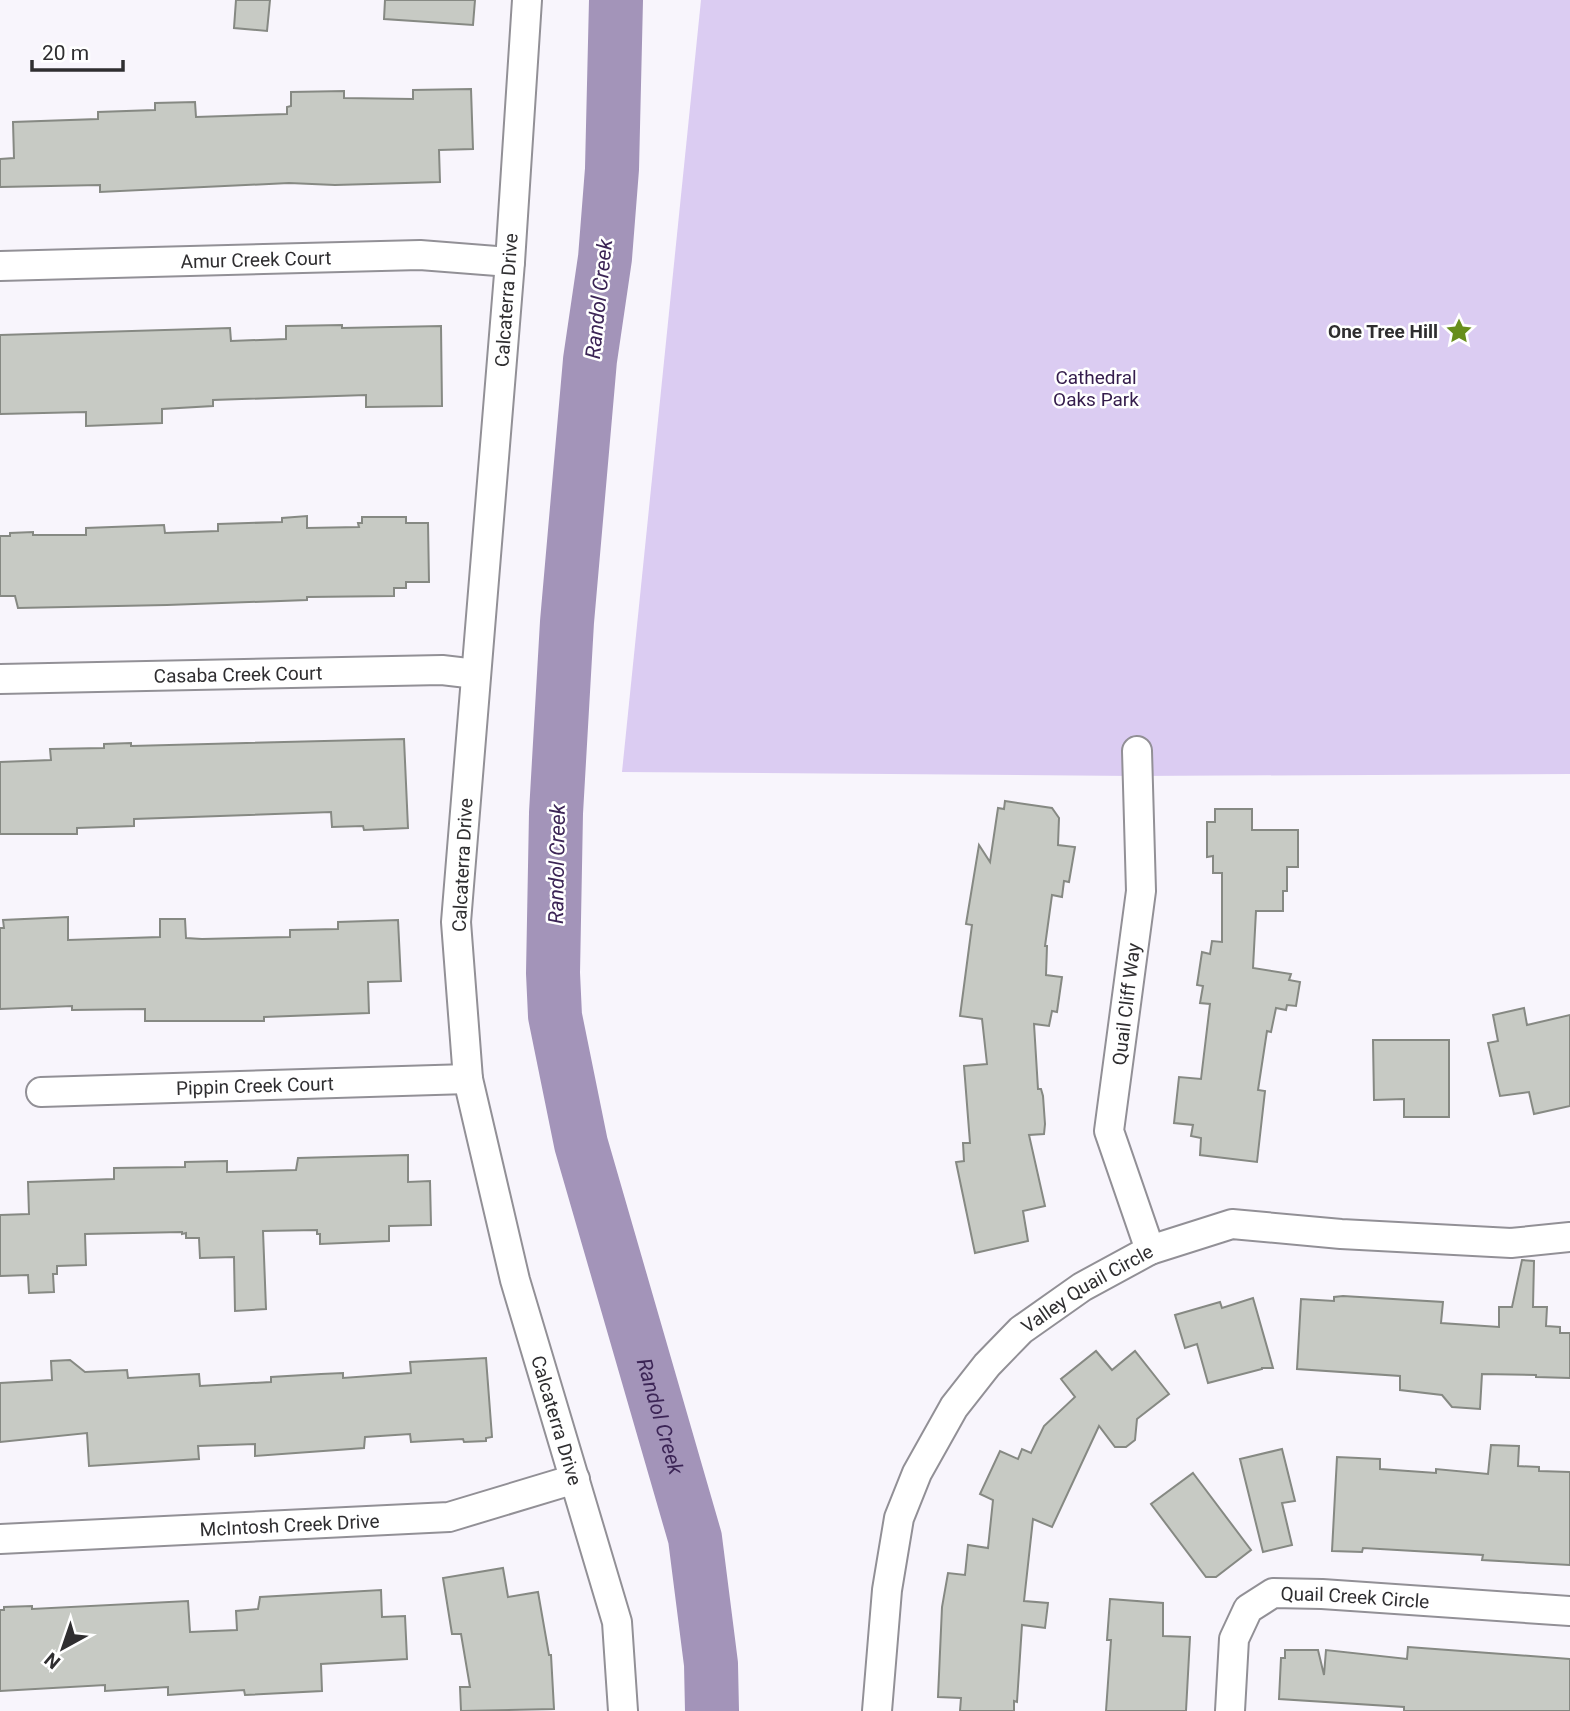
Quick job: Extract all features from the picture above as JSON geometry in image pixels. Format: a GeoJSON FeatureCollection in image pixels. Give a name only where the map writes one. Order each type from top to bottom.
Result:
{"type":"FeatureCollection","features":[{"type":"Feature","properties":{"kind":"street","name":"Calcaterra Drive"},"geometry":{"type":"LineString","coordinates":[[527,0],[510,262],[456,922],[468,1079],[515,1280],[617,1622],[623,1711]]}},
{"type":"Feature","properties":{"kind":"street","name":"Amur Creek Court"},"geometry":{"type":"LineString","coordinates":[[0,266],[421,256],[510,262]]}},
{"type":"Feature","properties":{"kind":"street","name":"Casaba Creek Court"},"geometry":{"type":"LineString","coordinates":[[0,679],[442,670],[476,674]]}},
{"type":"Feature","properties":{"kind":"street","name":"Quail Cliff Way"},"geometry":{"type":"LineString","coordinates":[[1137,751],[1141,891],[1109,1131],[1150,1250]]}},
{"type":"Feature","properties":{"kind":"street","name":"Pippin Creek Court"},"geometry":{"type":"LineString","coordinates":[[41,1092],[468,1079]]}},
{"type":"Feature","properties":{"kind":"street","name":"Valley Quail Circle"},"geometry":{"type":"LineString","coordinates":[[877,1711],[887,1590],[899,1518],[917,1473],[954,1407],[987,1365],[1021,1330],[1082,1287],[1150,1250],[1232,1224],[1341,1234],[1511,1242],[1570,1237]]}},
{"type":"Feature","properties":{"kind":"street","name":"McIntosh Creek Drive"},"geometry":{"type":"LineString","coordinates":[[0,1539],[449,1517],[575,1479]]}},
{"type":"Feature","properties":{"kind":"street","name":"Quail Creek Circle"},"geometry":{"type":"LineString","coordinates":[[1230,1711],[1234,1639],[1248,1609],[1273,1593],[1570,1611]]}},
{"type":"Feature","properties":{"kind":"green space","name":"Cathedral Oaks Park"},"geometry":{"type":"Polygon","coordinates":[[[701,0],[1570,0],[1570,774],[1134,776],[622,772],[701,0]]]}},
{"type":"Feature","properties":{"kind":"building"},"geometry":{"type":"Polygon","coordinates":[[[236,0],[270,0],[267,31],[234,28],[236,0]]]}},
{"type":"Feature","properties":{"kind":"building"},"geometry":{"type":"Polygon","coordinates":[[[385,0],[475,0],[473,25],[384,19],[385,0]]]}},
{"type":"Feature","properties":{"kind":"building"},"geometry":{"type":"Polygon","coordinates":[[[471,89],[473,149],[439,150],[440,182],[335,185],[289,183],[100,192],[100,185],[0,187],[0,159],[14,158],[13,122],[98,119],[98,112],[155,110],[155,103],[195,102],[196,117],[287,114],[287,107],[291,106],[291,92],[344,91],[344,98],[413,99],[413,90],[471,89]]]}},
{"type":"Feature","properties":{"kind":"building"},"geometry":{"type":"Polygon","coordinates":[[[342,325],[342,328],[441,326],[442,406],[366,407],[366,395],[213,400],[213,406],[162,409],[162,423],[86,426],[86,412],[0,414],[0,335],[230,328],[231,341],[286,339],[286,326],[342,325]]]}},
{"type":"Feature","properties":{"kind":"building"},"geometry":{"type":"Polygon","coordinates":[[[307,516],[307,528],[359,527],[358,523],[362,523],[362,517],[406,517],[406,523],[428,523],[429,582],[406,582],[406,588],[394,588],[394,596],[307,597],[307,600],[167,605],[18,608],[15,596],[0,596],[0,536],[10,536],[10,533],[86,535],[86,528],[164,525],[165,533],[218,531],[218,524],[282,522],[282,518],[307,516]]]}},
{"type":"Feature","properties":{"kind":"building"},"geometry":{"type":"Polygon","coordinates":[[[404,739],[408,828],[364,830],[363,826],[332,827],[331,812],[134,819],[134,826],[77,828],[77,834],[0,834],[0,762],[51,760],[50,749],[104,748],[104,744],[131,743],[131,746],[404,739]]]}},
{"type":"Feature","properties":{"kind":"building"},"geometry":{"type":"Polygon","coordinates":[[[1005,801],[1052,808],[1059,818],[1058,845],[1075,847],[1069,882],[1064,881],[1062,897],[1052,895],[1045,946],[1046,975],[1062,977],[1057,1012],[1052,1011],[1049,1026],[1034,1024],[1038,1089],[1041,1089],[1043,1096],[1045,1124],[1044,1134],[1029,1135],[1045,1206],[1023,1211],[1028,1241],[975,1253],[956,1162],[964,1161],[963,1143],[970,1143],[964,1066],[987,1064],[982,1019],[960,1016],[972,925],[966,924],[979,845],[990,862],[998,808],[1004,809],[1005,801]]]}},
{"type":"Feature","properties":{"kind":"building"},"geometry":{"type":"Polygon","coordinates":[[[1215,809],[1252,809],[1252,830],[1298,830],[1298,867],[1287,867],[1287,891],[1283,891],[1283,911],[1256,911],[1253,968],[1291,974],[1289,980],[1300,982],[1296,1006],[1287,1005],[1286,1010],[1276,1008],[1271,1032],[1267,1031],[1258,1090],[1265,1091],[1257,1162],[1200,1155],[1201,1138],[1191,1136],[1193,1125],[1174,1123],[1179,1077],[1201,1079],[1210,1004],[1200,1003],[1203,986],[1197,985],[1202,952],[1210,954],[1212,941],[1222,942],[1222,873],[1213,873],[1213,856],[1207,857],[1207,822],[1215,822],[1215,809]]]}},
{"type":"Feature","properties":{"kind":"building"},"geometry":{"type":"Polygon","coordinates":[[[68,917],[68,940],[160,937],[160,919],[185,919],[186,938],[202,939],[290,937],[290,930],[338,929],[338,922],[398,920],[401,981],[368,982],[369,1013],[264,1017],[264,1021],[145,1021],[145,1009],[72,1010],[72,1006],[0,1009],[0,928],[4,928],[3,920],[68,917]]]}},
{"type":"Feature","properties":{"kind":"building"},"geometry":{"type":"Polygon","coordinates":[[[1524,1008],[1527,1025],[1570,1015],[1570,1106],[1534,1114],[1529,1092],[1500,1096],[1488,1043],[1498,1041],[1493,1015],[1524,1008]]]}},
{"type":"Feature","properties":{"kind":"building"},"geometry":{"type":"Polygon","coordinates":[[[1373,1040],[1449,1040],[1449,1117],[1404,1117],[1404,1099],[1374,1100],[1373,1040]]]}},
{"type":"Feature","properties":{"kind":"building"},"geometry":{"type":"Polygon","coordinates":[[[408,1155],[408,1182],[430,1181],[431,1225],[389,1226],[389,1241],[320,1244],[317,1230],[263,1231],[266,1309],[235,1311],[234,1257],[200,1258],[199,1238],[186,1238],[186,1233],[182,1232],[85,1234],[86,1265],[57,1266],[57,1274],[53,1274],[54,1292],[29,1293],[28,1275],[0,1276],[0,1215],[29,1214],[28,1182],[114,1179],[114,1168],[185,1167],[185,1162],[227,1161],[227,1172],[296,1170],[298,1158],[408,1155]]]}},
{"type":"Feature","properties":{"kind":"building"},"geometry":{"type":"Polygon","coordinates":[[[1522,1260],[1534,1261],[1533,1307],[1547,1307],[1546,1326],[1560,1327],[1560,1333],[1570,1333],[1570,1378],[1482,1374],[1480,1409],[1452,1407],[1442,1395],[1400,1390],[1400,1376],[1297,1369],[1301,1299],[1334,1301],[1334,1297],[1343,1296],[1443,1302],[1441,1323],[1499,1327],[1499,1307],[1512,1307],[1522,1260]]]}},
{"type":"Feature","properties":{"kind":"building"},"geometry":{"type":"Polygon","coordinates":[[[1253,1298],[1273,1368],[1262,1368],[1208,1383],[1197,1344],[1185,1348],[1175,1315],[1220,1302],[1222,1308],[1253,1298]]]}},
{"type":"Feature","properties":{"kind":"building"},"geometry":{"type":"Polygon","coordinates":[[[1096,1351],[1112,1370],[1135,1351],[1169,1394],[1137,1419],[1135,1440],[1126,1447],[1115,1447],[1099,1426],[1052,1527],[1033,1519],[1024,1601],[1048,1603],[1045,1628],[1022,1625],[1017,1702],[1014,1701],[1014,1711],[960,1711],[961,1698],[938,1697],[942,1607],[948,1573],[965,1575],[968,1545],[988,1548],[993,1500],[980,1494],[1000,1451],[1018,1459],[1022,1449],[1031,1453],[1044,1426],[1075,1397],[1061,1379],[1096,1351]]]}},
{"type":"Feature","properties":{"kind":"building"},"geometry":{"type":"Polygon","coordinates":[[[486,1358],[492,1437],[486,1438],[486,1441],[464,1442],[463,1439],[411,1442],[410,1434],[365,1437],[364,1448],[255,1456],[255,1444],[198,1446],[199,1459],[89,1466],[87,1433],[0,1442],[0,1383],[52,1380],[51,1361],[70,1360],[85,1372],[127,1370],[128,1378],[199,1374],[200,1386],[271,1382],[271,1377],[343,1373],[343,1378],[411,1373],[410,1362],[486,1358]]]}},
{"type":"Feature","properties":{"kind":"building"},"geometry":{"type":"Polygon","coordinates":[[[1491,1445],[1519,1446],[1518,1466],[1539,1467],[1539,1471],[1570,1472],[1570,1565],[1482,1560],[1483,1555],[1363,1548],[1362,1552],[1332,1551],[1337,1457],[1380,1459],[1380,1469],[1436,1473],[1436,1469],[1488,1474],[1491,1445]]]}},
{"type":"Feature","properties":{"kind":"building"},"geometry":{"type":"Polygon","coordinates":[[[1282,1449],[1295,1501],[1282,1503],[1292,1545],[1263,1552],[1240,1459],[1282,1449]]]}},
{"type":"Feature","properties":{"kind":"building"},"geometry":{"type":"Polygon","coordinates":[[[1193,1473],[1251,1550],[1216,1577],[1206,1577],[1151,1504],[1193,1473]]]}},
{"type":"Feature","properties":{"kind":"building"},"geometry":{"type":"Polygon","coordinates":[[[503,1568],[508,1597],[538,1592],[551,1655],[554,1709],[461,1711],[460,1687],[470,1687],[461,1634],[452,1634],[443,1578],[503,1568]]]}},
{"type":"Feature","properties":{"kind":"building"},"geometry":{"type":"Polygon","coordinates":[[[381,1590],[382,1617],[405,1616],[407,1659],[321,1664],[322,1691],[245,1695],[244,1690],[168,1695],[168,1687],[105,1691],[105,1685],[0,1691],[0,1610],[4,1610],[4,1607],[32,1606],[32,1609],[188,1601],[190,1632],[237,1630],[236,1611],[258,1609],[260,1597],[381,1590]]]}},
{"type":"Feature","properties":{"kind":"building"},"geometry":{"type":"Polygon","coordinates":[[[1110,1599],[1163,1603],[1163,1636],[1190,1637],[1186,1711],[1106,1711],[1111,1640],[1107,1640],[1110,1599]]]}},
{"type":"Feature","properties":{"kind":"building"},"geometry":{"type":"Polygon","coordinates":[[[1408,1647],[1570,1659],[1570,1711],[1404,1711],[1404,1707],[1279,1699],[1281,1658],[1285,1658],[1285,1650],[1318,1650],[1324,1675],[1326,1650],[1407,1659],[1408,1647]]]}},
{"type":"Feature","properties":{"kind":"waterway","name":"Randol Creek"},"geometry":{"type":"LineString","coordinates":[[616,0],[612,169],[605,258],[590,360],[567,622],[556,813],[553,973],[555,1016],[581,1144],[695,1538],[711,1664],[712,1711]]}},
{"type":"Feature","properties":{"kind":"place","name":"One Tree Hill"},"geometry":{"type":"Point","coordinates":[1459,331]}}]}
